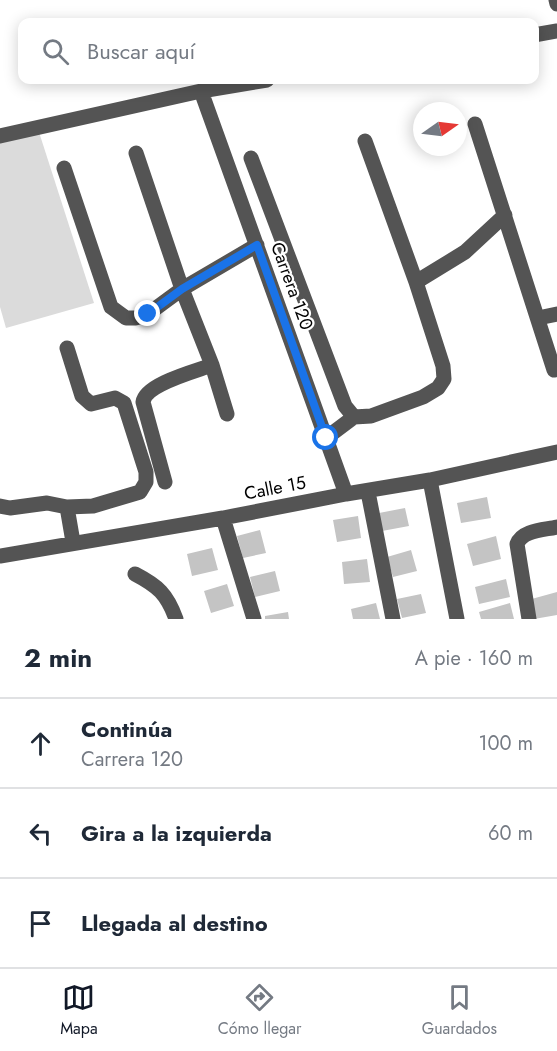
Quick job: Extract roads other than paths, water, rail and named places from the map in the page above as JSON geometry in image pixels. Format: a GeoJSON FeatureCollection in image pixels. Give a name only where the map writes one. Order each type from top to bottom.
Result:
{"type":"FeatureCollection","features":[{"type":"Feature","properties":{"kind":"street"},"geometry":{"type":"LineString","coordinates":[[556,0],[557,4]]}},
{"type":"Feature","properties":{"kind":"street"},"geometry":{"type":"LineString","coordinates":[[539,34],[557,31]]}},
{"type":"Feature","properties":{"kind":"street"},"geometry":{"type":"LineString","coordinates":[[0,136],[201,90],[241,84]]}},
{"type":"Feature","properties":{"kind":"street","name":"Carrera 120"},"geometry":{"type":"LineString","coordinates":[[201,90],[346,494]]}},
{"type":"Feature","properties":{"kind":"street"},"geometry":{"type":"LineString","coordinates":[[475,124],[554,370]]}},
{"type":"Feature","properties":{"kind":"street"},"geometry":{"type":"LineString","coordinates":[[326,438],[354,417],[371,416],[423,397],[438,388],[444,379],[443,366],[416,282],[364,141]]}},
{"type":"Feature","properties":{"kind":"street"},"geometry":{"type":"LineString","coordinates":[[136,153],[182,289],[212,365],[227,414]]}},
{"type":"Feature","properties":{"kind":"street"},"geometry":{"type":"LineString","coordinates":[[251,158],[345,406],[354,417]]}},
{"type":"Feature","properties":{"kind":"street"},"geometry":{"type":"LineString","coordinates":[[64,168],[111,307],[126,318],[148,314],[182,289],[257,245]]}},
{"type":"Feature","properties":{"kind":"street"},"geometry":{"type":"LineString","coordinates":[[416,282],[465,252],[505,215]]}},
{"type":"Feature","properties":{"kind":"street"},"geometry":{"type":"LineString","coordinates":[[538,318],[557,314]]}},
{"type":"Feature","properties":{"kind":"street"},"geometry":{"type":"LineString","coordinates":[[0,506],[10,508],[47,503],[67,507],[93,506],[140,492],[146,482],[146,472],[124,403],[115,398],[91,404],[86,401],[82,396],[67,348]]}},
{"type":"Feature","properties":{"kind":"street"},"geometry":{"type":"LineString","coordinates":[[165,482],[143,402],[144,397],[153,387],[212,365]]}},
{"type":"Feature","properties":{"kind":"street","name":"Calle 15"},"geometry":{"type":"LineString","coordinates":[[0,556],[368,492],[557,452]]}},
{"type":"Feature","properties":{"kind":"street"},"geometry":{"type":"LineString","coordinates":[[430,480],[457,619]]}},
{"type":"Feature","properties":{"kind":"street"},"geometry":{"type":"LineString","coordinates":[[368,492],[393,619]]}},
{"type":"Feature","properties":{"kind":"street"},"geometry":{"type":"LineString","coordinates":[[67,507],[73,542]]}},
{"type":"Feature","properties":{"kind":"street"},"geometry":{"type":"LineString","coordinates":[[223,518],[254,619]]}},
{"type":"Feature","properties":{"kind":"street"},"geometry":{"type":"LineString","coordinates":[[529,619],[517,544],[524,535],[557,527]]}},
{"type":"Feature","properties":{"kind":"street"},"geometry":{"type":"LineString","coordinates":[[135,574],[156,585],[170,602],[176,619]]}}]}
